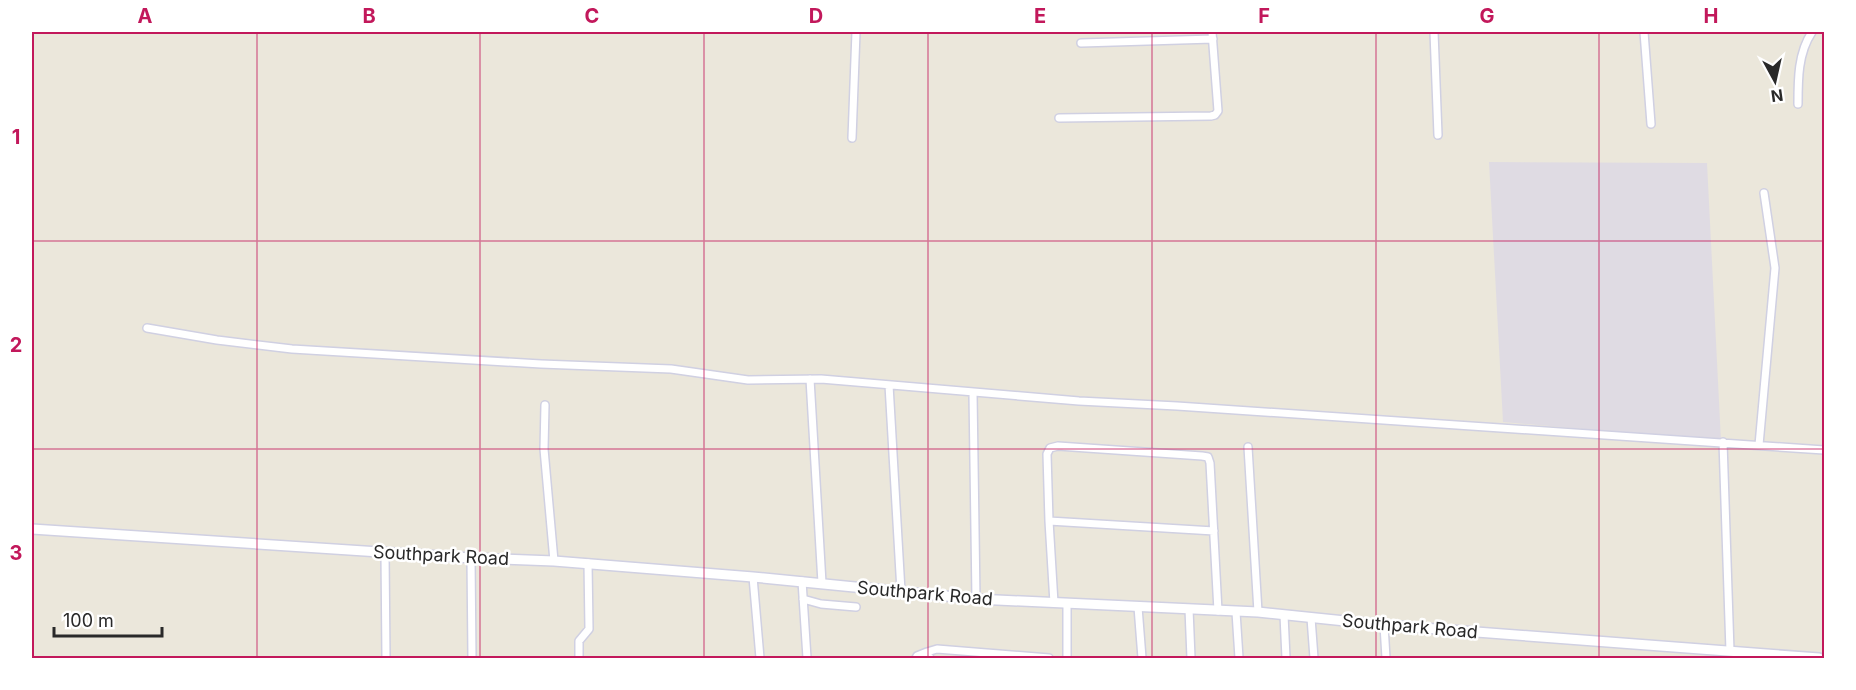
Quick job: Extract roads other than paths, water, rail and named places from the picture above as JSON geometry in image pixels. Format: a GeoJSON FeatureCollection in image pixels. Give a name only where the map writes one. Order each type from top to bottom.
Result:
{"type":"FeatureCollection","features":[{"type":"Feature","properties":{"kind":"street"},"geometry":{"type":"LineString","coordinates":[[852,138],[856,32]]}},
{"type":"Feature","properties":{"kind":"street"},"geometry":{"type":"LineString","coordinates":[[1434,32],[1438,135]]}},
{"type":"Feature","properties":{"kind":"street"},"geometry":{"type":"LineString","coordinates":[[1644,32],[1651,124]]}},
{"type":"Feature","properties":{"kind":"street"},"geometry":{"type":"LineString","coordinates":[[1798,104],[1798,79],[1802,53],[1812,32]]}},
{"type":"Feature","properties":{"kind":"street"},"geometry":{"type":"LineString","coordinates":[[1059,118],[1211,116],[1218,111],[1213,35],[1081,43]]}},
{"type":"Feature","properties":{"kind":"street"},"geometry":{"type":"LineString","coordinates":[[1759,445],[1775,268],[1764,193]]}},
{"type":"Feature","properties":{"kind":"street"},"geometry":{"type":"LineString","coordinates":[[147,328],[217,340],[292,349],[541,364],[670,369],[748,380],[810,379],[1079,401],[1824,450]]}},
{"type":"Feature","properties":{"kind":"street"},"geometry":{"type":"LineString","coordinates":[[810,379],[822,583]]}},
{"type":"Feature","properties":{"kind":"street"},"geometry":{"type":"LineString","coordinates":[[890,385],[901,591]]}},
{"type":"Feature","properties":{"kind":"street"},"geometry":{"type":"LineString","coordinates":[[974,393],[976,599]]}},
{"type":"Feature","properties":{"kind":"street"},"geometry":{"type":"LineString","coordinates":[[545,405],[544,449],[554,561]]}},
{"type":"Feature","properties":{"kind":"street"},"geometry":{"type":"LineString","coordinates":[[1723,442],[1730,651]]}},
{"type":"Feature","properties":{"kind":"street"},"geometry":{"type":"LineString","coordinates":[[1054,603],[1047,454],[1050,448],[1058,446],[1208,457],[1218,611]]}},
{"type":"Feature","properties":{"kind":"street"},"geometry":{"type":"LineString","coordinates":[[1248,447],[1258,612]]}},
{"type":"Feature","properties":{"kind":"street"},"geometry":{"type":"LineString","coordinates":[[1049,521],[1214,531]]}},
{"type":"Feature","properties":{"kind":"street","name":"Southpark Road"},"geometry":{"type":"LineString","coordinates":[[32,529],[385,553],[588,563],[802,581],[976,599],[1258,612],[1384,625],[1819,658]]}},
{"type":"Feature","properties":{"kind":"street"},"geometry":{"type":"LineString","coordinates":[[385,553],[386,658]]}},
{"type":"Feature","properties":{"kind":"street"},"geometry":{"type":"LineString","coordinates":[[471,558],[472,658]]}},
{"type":"Feature","properties":{"kind":"street"},"geometry":{"type":"LineString","coordinates":[[579,658],[579,641],[589,629],[588,563]]}},
{"type":"Feature","properties":{"kind":"street"},"geometry":{"type":"LineString","coordinates":[[753,577],[760,658]]}},
{"type":"Feature","properties":{"kind":"street"},"geometry":{"type":"LineString","coordinates":[[802,581],[807,658]]}},
{"type":"Feature","properties":{"kind":"street"},"geometry":{"type":"LineString","coordinates":[[803,599],[821,604],[856,607]]}},
{"type":"Feature","properties":{"kind":"street"},"geometry":{"type":"LineString","coordinates":[[916,658],[928,655],[937,649],[1065,658],[1067,604]]}},
{"type":"Feature","properties":{"kind":"street"},"geometry":{"type":"LineString","coordinates":[[1138,607],[1142,658]]}},
{"type":"Feature","properties":{"kind":"street"},"geometry":{"type":"LineString","coordinates":[[1189,609],[1191,658]]}},
{"type":"Feature","properties":{"kind":"street"},"geometry":{"type":"LineString","coordinates":[[1236,612],[1239,658]]}},
{"type":"Feature","properties":{"kind":"street"},"geometry":{"type":"LineString","coordinates":[[1284,615],[1286,658]]}},
{"type":"Feature","properties":{"kind":"street"},"geometry":{"type":"LineString","coordinates":[[1311,618],[1314,658]]}},
{"type":"Feature","properties":{"kind":"street"},"geometry":{"type":"LineString","coordinates":[[1384,625],[1386,658]]}}]}
